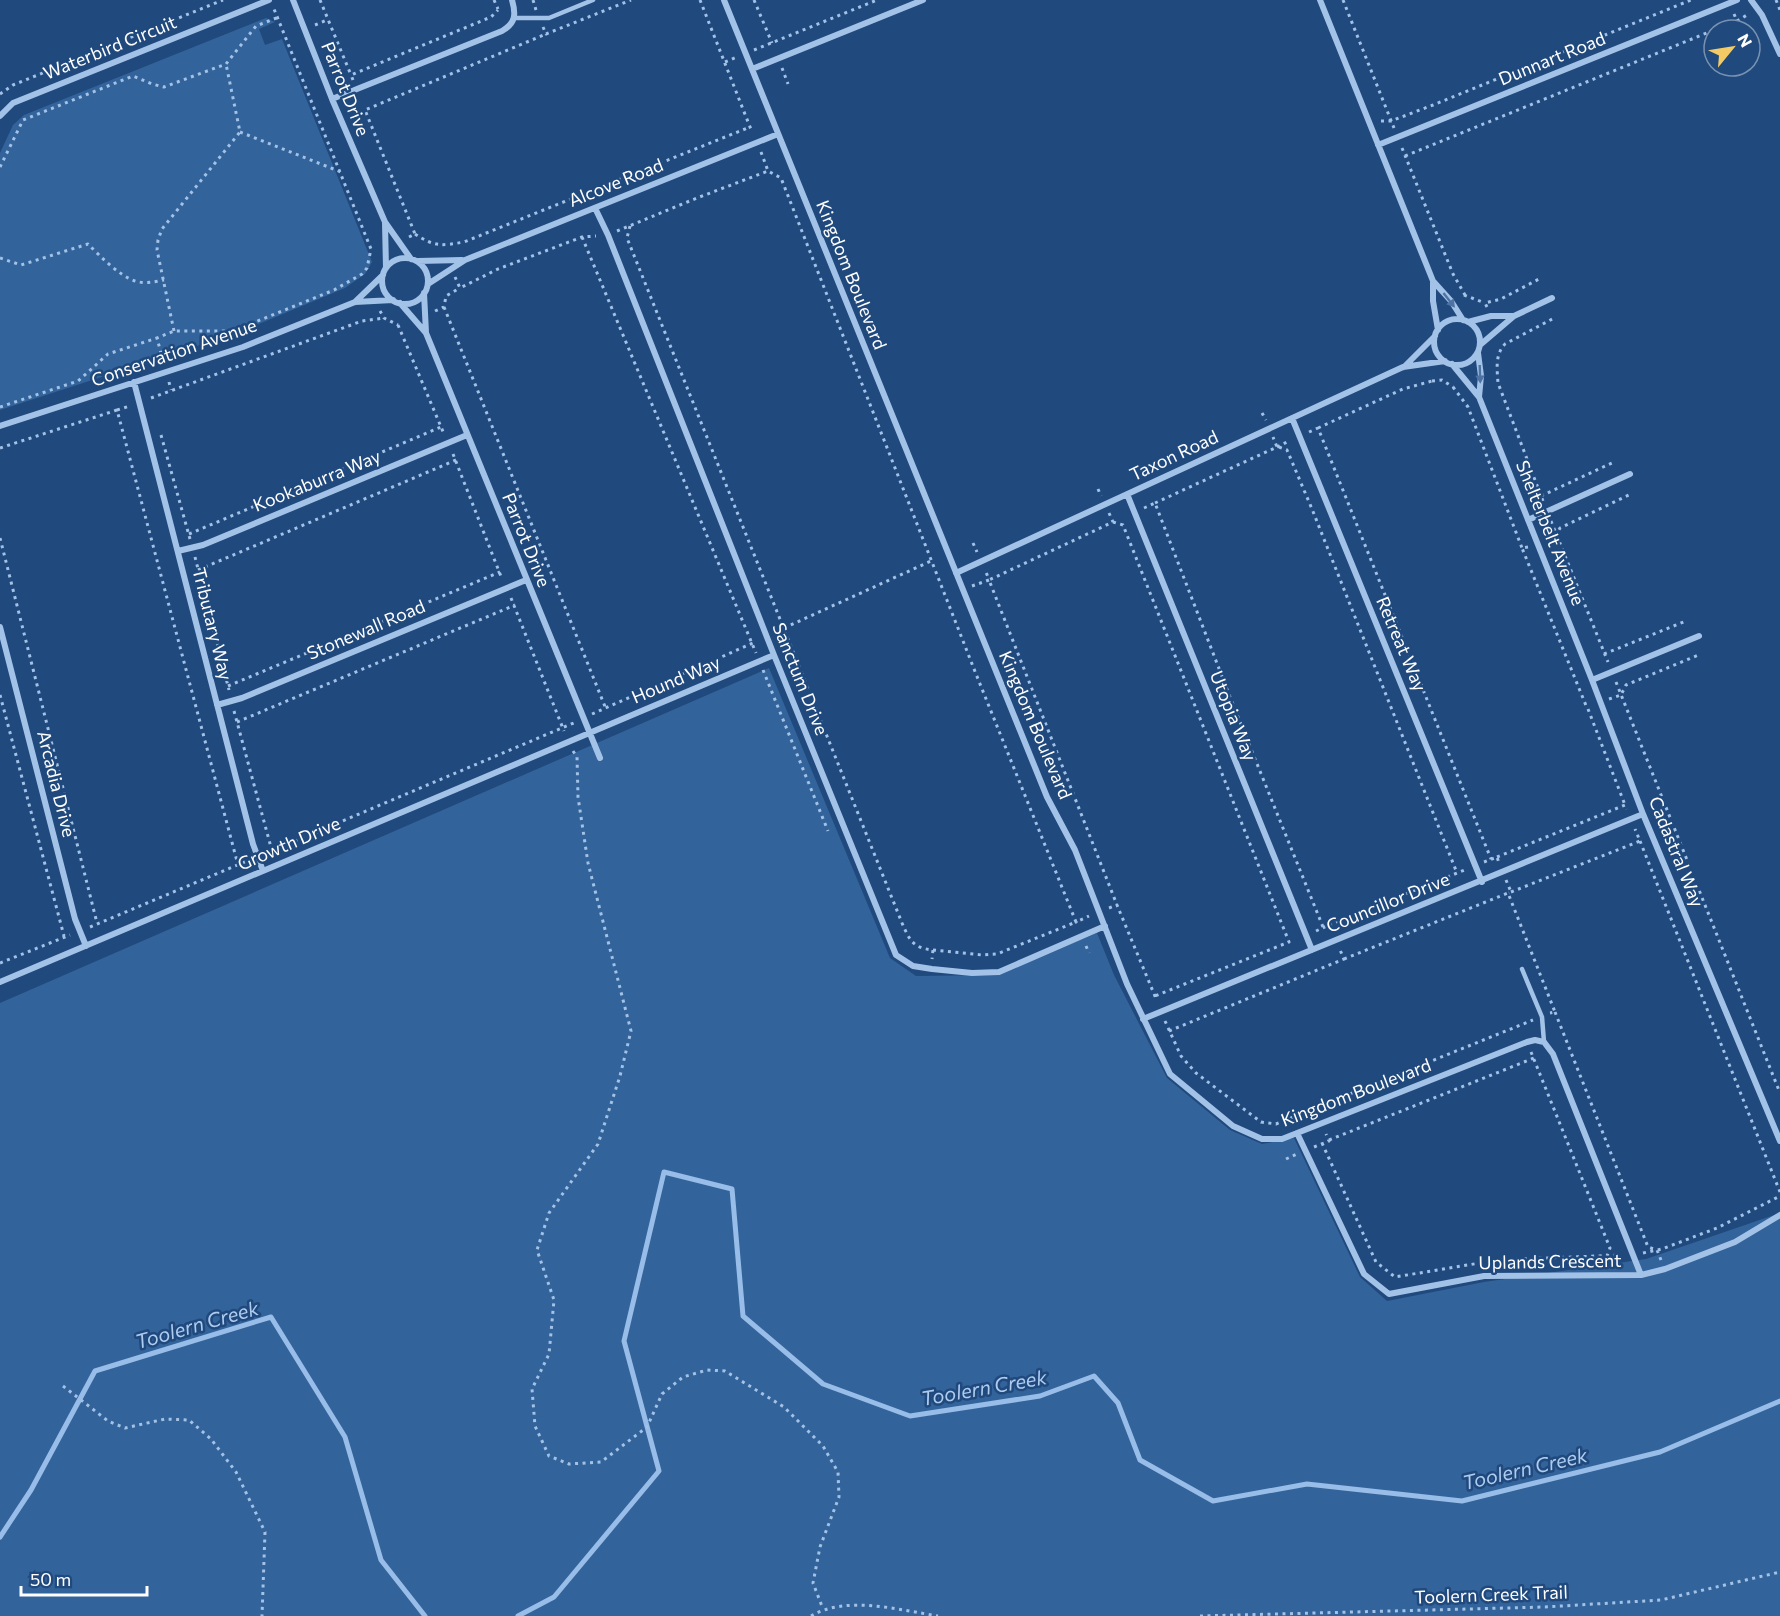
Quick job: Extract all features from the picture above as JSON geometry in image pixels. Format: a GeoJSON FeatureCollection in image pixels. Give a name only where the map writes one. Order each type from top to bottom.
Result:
{"type":"FeatureCollection","features":[{"type":"Feature","properties":{"kind":"street","name":"Waterbird Circuit"},"geometry":{"type":"LineString","coordinates":[[0,116],[13,103],[269,0]]}},
{"type":"Feature","properties":{"kind":"street","name":"Parrot Drive"},"geometry":{"type":"LineString","coordinates":[[293,0],[332,99],[385,222],[414,260]]}},
{"type":"Feature","properties":{"kind":"street"},"geometry":{"type":"LineString","coordinates":[[332,99],[502,31],[514,18],[512,0]]}},
{"type":"Feature","properties":{"kind":"street","name":"Kingdom Boulevard"},"geometry":{"type":"LineString","coordinates":[[724,0],[1047,797],[1076,850],[1127,984],[1170,1074],[1233,1126],[1262,1139],[1282,1139],[1527,1042],[1535,1040],[1544,1042]]}},
{"type":"Feature","properties":{"kind":"street"},"geometry":{"type":"LineString","coordinates":[[752,69],[923,0]]}},
{"type":"Feature","properties":{"kind":"street"},"geometry":{"type":"LineString","coordinates":[[1320,0],[1433,281],[1465,321],[1476,329],[1479,348]]}},
{"type":"Feature","properties":{"kind":"street","name":"Dunnart Road"},"geometry":{"type":"LineString","coordinates":[[1378,145],[1737,0]]}},
{"type":"Feature","properties":{"kind":"street"},"geometry":{"type":"LineString","coordinates":[[1751,0],[1762,15],[1780,54]]}},
{"type":"Feature","properties":{"kind":"street","name":"Alcove Road"},"geometry":{"type":"LineString","coordinates":[[428,284],[465,260],[778,135]]}},
{"type":"Feature","properties":{"kind":"street","name":"Sanctum Drive"},"geometry":{"type":"LineString","coordinates":[[595,208],[608,235],[774,655],[896,955],[913,966],[972,973],[999,972],[1105,926]]}},
{"type":"Feature","properties":{"kind":"street","name":"Parrot Drive"},"geometry":{"type":"LineString","coordinates":[[385,222],[385,272]]}},
{"type":"Feature","properties":{"kind":"street"},"geometry":{"type":"LineString","coordinates":[[397,260],[414,260],[426,272],[428,284],[424,293],[414,302],[396,301],[384,289],[385,272],[397,260]]}},
{"type":"Feature","properties":{"kind":"street","name":"Alcove Road"},"geometry":{"type":"LineString","coordinates":[[414,260],[465,260]]}},
{"type":"Feature","properties":{"kind":"street","name":"Conservation Avenue"},"geometry":{"type":"LineString","coordinates":[[355,302],[385,272]]}},
{"type":"Feature","properties":{"kind":"street"},"geometry":{"type":"LineString","coordinates":[[1433,281],[1436,350],[1448,363]]}},
{"type":"Feature","properties":{"kind":"street","name":"Parrot Drive"},"geometry":{"type":"LineString","coordinates":[[424,293],[426,333],[600,758]]}},
{"type":"Feature","properties":{"kind":"street"},"geometry":{"type":"LineString","coordinates":[[1403,367],[1448,363],[1458,365],[1470,361],[1479,348],[1514,316],[1552,298]]}},
{"type":"Feature","properties":{"kind":"street","name":"Parrot Drive"},"geometry":{"type":"LineString","coordinates":[[396,301],[426,333]]}},
{"type":"Feature","properties":{"kind":"street","name":"Conservation Avenue"},"geometry":{"type":"LineString","coordinates":[[0,426],[243,347],[355,302],[396,301]]}},
{"type":"Feature","properties":{"kind":"street"},"geometry":{"type":"LineString","coordinates":[[1403,367],[1449,321],[1514,316]]}},
{"type":"Feature","properties":{"kind":"street","name":"Shelterbelt Avenue"},"geometry":{"type":"LineString","coordinates":[[1479,348],[1481,376],[1479,397]]}},
{"type":"Feature","properties":{"kind":"street","name":"Shelterbelt Avenue"},"geometry":{"type":"LineString","coordinates":[[1448,363],[1479,397],[1592,680]]}},
{"type":"Feature","properties":{"kind":"street","name":"Taxon Road"},"geometry":{"type":"LineString","coordinates":[[956,573],[1403,367]]}},
{"type":"Feature","properties":{"kind":"street","name":"Tributary Way"},"geometry":{"type":"LineString","coordinates":[[134,382],[217,705],[263,871]]}},
{"type":"Feature","properties":{"kind":"street","name":"Retreat Way"},"geometry":{"type":"LineString","coordinates":[[1292,418],[1482,882]]}},
{"type":"Feature","properties":{"kind":"street","name":"Kookaburra Way"},"geometry":{"type":"LineString","coordinates":[[178,551],[203,545],[467,435]]}},
{"type":"Feature","properties":{"kind":"street"},"geometry":{"type":"LineString","coordinates":[[1528,520],[1630,474]]}},
{"type":"Feature","properties":{"kind":"street","name":"Utopia Way"},"geometry":{"type":"LineString","coordinates":[[1127,494],[1312,950]]}},
{"type":"Feature","properties":{"kind":"street","name":"Stonewall Road"},"geometry":{"type":"LineString","coordinates":[[217,705],[242,698],[526,580]]}},
{"type":"Feature","properties":{"kind":"street","name":"Arcadia Drive"},"geometry":{"type":"LineString","coordinates":[[0,627],[80,932],[86,946]]}},
{"type":"Feature","properties":{"kind":"street"},"geometry":{"type":"LineString","coordinates":[[1592,680],[1699,636]]}},
{"type":"Feature","properties":{"kind":"street","name":"Hound Way"},"geometry":{"type":"LineString","coordinates":[[589,733],[774,655]]}},
{"type":"Feature","properties":{"kind":"street","name":"Cadastral Way"},"geometry":{"type":"LineString","coordinates":[[1592,680],[1643,814],[1780,1141]]}},
{"type":"Feature","properties":{"kind":"street","name":"Growth Drive"},"geometry":{"type":"LineString","coordinates":[[0,982],[589,733]]}},
{"type":"Feature","properties":{"kind":"street","name":"Councillor Drive"},"geometry":{"type":"LineString","coordinates":[[1143,1019],[1482,882],[1643,814]]}},
{"type":"Feature","properties":{"kind":"street"},"geometry":{"type":"LineString","coordinates":[[1544,1042],[1552,1054],[1641,1275]]}},
{"type":"Feature","properties":{"kind":"street","name":"Uplands Crescent"},"geometry":{"type":"LineString","coordinates":[[1297,1133],[1364,1274],[1389,1294],[1484,1276],[1641,1275],[1665,1269],[1735,1242],[1780,1215]]}},
{"type":"Feature","properties":{"kind":"lane"},"geometry":{"type":"LineString","coordinates":[[514,18],[549,18],[593,0]]}},
{"type":"Feature","properties":{"kind":"lane"},"geometry":{"type":"LineString","coordinates":[[1522,969],[1542,1017],[1544,1042]]}},
{"type":"Feature","properties":{"kind":"path"},"geometry":{"type":"LineString","coordinates":[[0,94],[13,85],[223,0]]}},
{"type":"Feature","properties":{"kind":"path"},"geometry":{"type":"LineString","coordinates":[[0,407],[78,381],[108,354],[174,331],[233,332],[334,290],[362,274],[367,268],[371,249],[279,17],[269,0]]}},
{"type":"Feature","properties":{"kind":"path"},"geometry":{"type":"LineString","coordinates":[[320,0],[351,75]]}},
{"type":"Feature","properties":{"kind":"path"},"geometry":{"type":"LineString","coordinates":[[700,0],[768,171],[781,178],[931,561],[1089,953]]}},
{"type":"Feature","properties":{"kind":"path"},"geometry":{"type":"LineString","coordinates":[[754,0],[788,84]]}},
{"type":"Feature","properties":{"kind":"path"},"geometry":{"type":"LineString","coordinates":[[772,43],[878,0]]}},
{"type":"Feature","properties":{"kind":"path"},"geometry":{"type":"LineString","coordinates":[[1370,126],[1385,120],[1391,121],[1433,105],[1691,0]]}},
{"type":"Feature","properties":{"kind":"path"},"geometry":{"type":"LineString","coordinates":[[1776,0],[1780,10]]}},
{"type":"Feature","properties":{"kind":"path"},"geometry":{"type":"LineString","coordinates":[[0,167],[23,120],[133,76],[164,87],[226,64],[256,26],[279,17]]}},
{"type":"Feature","properties":{"kind":"path"},"geometry":{"type":"LineString","coordinates":[[546,34],[365,110],[415,234],[431,244],[444,246],[464,242],[750,127]]}},
{"type":"Feature","properties":{"kind":"path"},"geometry":{"type":"LineString","coordinates":[[1405,156],[1702,35]]}},
{"type":"Feature","properties":{"kind":"path"},"geometry":{"type":"LineString","coordinates":[[226,64],[240,132]]}},
{"type":"Feature","properties":{"kind":"path"},"geometry":{"type":"LineString","coordinates":[[240,132],[341,172]]}},
{"type":"Feature","properties":{"kind":"path"},"geometry":{"type":"LineString","coordinates":[[174,331],[157,250],[158,240],[162,229],[240,132]]}},
{"type":"Feature","properties":{"kind":"path"},"geometry":{"type":"LineString","coordinates":[[630,226],[627,238],[909,939],[920,949],[982,955],[997,954],[1117,905]]}},
{"type":"Feature","properties":{"kind":"path"},"geometry":{"type":"LineString","coordinates":[[400,241],[415,234]]}},
{"type":"Feature","properties":{"kind":"path"},"geometry":{"type":"LineString","coordinates":[[582,237],[753,643],[828,831]]}},
{"type":"Feature","properties":{"kind":"path"},"geometry":{"type":"LineString","coordinates":[[0,258],[21,265],[88,244],[134,281],[148,283],[164,280]]}},
{"type":"Feature","properties":{"kind":"path"},"geometry":{"type":"LineString","coordinates":[[444,307],[606,708]]}},
{"type":"Feature","properties":{"kind":"path"},"geometry":{"type":"LineString","coordinates":[[1556,317],[1505,344],[1499,350],[1498,383],[1780,1093]]}},
{"type":"Feature","properties":{"kind":"path"},"geometry":{"type":"LineString","coordinates":[[0,448],[117,411],[362,321],[384,318]]}},
{"type":"Feature","properties":{"kind":"path"},"geometry":{"type":"LineString","coordinates":[[398,325],[456,460],[569,743],[577,757],[578,796],[588,863],[631,1031],[620,1076],[598,1144],[549,1213],[537,1250],[554,1300],[549,1354],[532,1389],[535,1426],[549,1456],[569,1464],[602,1462],[647,1427],[662,1394],[683,1377],[707,1370],[725,1371],[784,1407],[823,1446],[838,1472],[839,1497],[820,1547],[813,1583],[823,1609]]}},
{"type":"Feature","properties":{"kind":"path"},"geometry":{"type":"LineString","coordinates":[[157,338],[171,390]]}},
{"type":"Feature","properties":{"kind":"path"},"geometry":{"type":"LineString","coordinates":[[1432,381],[1402,389],[989,580],[1161,1012],[1181,1056],[1196,1073],[1262,1122],[1276,1124],[1555,1012]]}},
{"type":"Feature","properties":{"kind":"path"},"geometry":{"type":"LineString","coordinates":[[1453,387],[1467,407],[1522,549]]}},
{"type":"Feature","properties":{"kind":"path"},"geometry":{"type":"LineString","coordinates":[[117,411],[238,865]]}},
{"type":"Feature","properties":{"kind":"path"},"geometry":{"type":"LineString","coordinates":[[1262,413],[1277,447],[1287,450],[1457,873]]}},
{"type":"Feature","properties":{"kind":"path"},"geometry":{"type":"LineString","coordinates":[[189,534],[442,427]]}},
{"type":"Feature","properties":{"kind":"path"},"geometry":{"type":"LineString","coordinates":[[1318,428],[1491,859]]}},
{"type":"Feature","properties":{"kind":"path"},"geometry":{"type":"LineString","coordinates":[[160,432],[193,548],[272,851]]}},
{"type":"Feature","properties":{"kind":"path"},"geometry":{"type":"LineString","coordinates":[[198,570],[456,460]]}},
{"type":"Feature","properties":{"kind":"path"},"geometry":{"type":"LineString","coordinates":[[1541,496],[1614,462]]}},
{"type":"Feature","properties":{"kind":"path"},"geometry":{"type":"LineString","coordinates":[[1098,489],[1113,522],[1123,525],[1289,942],[1155,996]]}},
{"type":"Feature","properties":{"kind":"path"},"geometry":{"type":"LineString","coordinates":[[1155,503],[1323,927]]}},
{"type":"Feature","properties":{"kind":"path"},"geometry":{"type":"LineString","coordinates":[[0,538],[2,555],[97,923]]}},
{"type":"Feature","properties":{"kind":"path"},"geometry":{"type":"LineString","coordinates":[[784,628],[931,561]]}},
{"type":"Feature","properties":{"kind":"path"},"geometry":{"type":"LineString","coordinates":[[228,686],[500,572]]}},
{"type":"Feature","properties":{"kind":"path"},"geometry":{"type":"LineString","coordinates":[[237,722],[514,606]]}},
{"type":"Feature","properties":{"kind":"path"},"geometry":{"type":"LineString","coordinates":[[1604,654],[1686,621]]}},
{"type":"Feature","properties":{"kind":"path"},"geometry":{"type":"LineString","coordinates":[[0,963],[64,936],[80,932],[563,728],[753,643]]}},
{"type":"Feature","properties":{"kind":"path"},"geometry":{"type":"LineString","coordinates":[[1625,805],[1587,708],[1621,695],[1626,685],[1701,654]]}},
{"type":"Feature","properties":{"kind":"path"},"geometry":{"type":"LineString","coordinates":[[0,695],[64,936]]}},
{"type":"Feature","properties":{"kind":"path"},"geometry":{"type":"LineString","coordinates":[[1640,841],[1780,1192]]}},
{"type":"Feature","properties":{"kind":"path"},"geometry":{"type":"LineString","coordinates":[[1344,959],[1508,894],[1648,1247],[1657,1250],[1665,1269]]}},
{"type":"Feature","properties":{"kind":"path"},"geometry":{"type":"LineString","coordinates":[[932,969],[933,950]]}},
{"type":"Feature","properties":{"kind":"path"},"geometry":{"type":"LineString","coordinates":[[1521,1025],[1610,1248],[1607,1256]]}},
{"type":"Feature","properties":{"kind":"path"},"geometry":{"type":"LineString","coordinates":[[1286,1159],[1534,1058]]}},
{"type":"Feature","properties":{"kind":"path"},"geometry":{"type":"LineString","coordinates":[[1315,1108],[1329,1141]]}},
{"type":"Feature","properties":{"kind":"path"},"geometry":{"type":"LineString","coordinates":[[1322,1143],[1376,1262],[1395,1277],[1498,1260],[1607,1256],[1657,1250],[1717,1228],[1780,1196]]}},
{"type":"Feature","properties":{"kind":"path"},"geometry":{"type":"LineString","coordinates":[[63,1386],[108,1421],[125,1428],[165,1419],[189,1420],[211,1439],[236,1472],[265,1532],[262,1616]]}},
{"type":"Feature","properties":{"kind":"path","name":"Toolern Creek Trail"},"geometry":{"type":"LineString","coordinates":[[1200,1616],[1545,1607],[1661,1600],[1780,1572]]}},
{"type":"Feature","properties":{"kind":"path"},"geometry":{"type":"LineString","coordinates":[[811,1616],[823,1609],[867,1605],[938,1616]]}},
{"type":"Feature","properties":{"kind":"shaded area"},"geometry":{"type":"Polygon","coordinates":[[[266,18],[275,22],[259,29],[265,45],[282,39],[372,262],[365,274],[345,288],[237,333],[0,410],[0,153],[13,125],[24,115],[266,18]]]}},
{"type":"Feature","properties":{"kind":"shaded area"},"geometry":{"type":"Polygon","coordinates":[[[769,668],[890,958],[916,976],[995,975],[1097,933],[1114,975],[1167,1078],[1230,1130],[1262,1144],[1294,1138],[1360,1277],[1387,1301],[1484,1282],[1646,1259],[1780,1213],[1780,1616],[0,1616],[0,1003],[769,668]]]}},
{"type":"Feature","properties":{"kind":"waterway","name":"Toolern Creek"},"geometry":{"type":"LineString","coordinates":[[518,1616],[554,1597],[659,1471],[624,1341],[664,1172],[732,1189],[743,1316],[823,1384],[910,1416],[1040,1396],[1094,1376],[1118,1403],[1140,1460],[1213,1501],[1307,1484],[1462,1501],[1660,1452],[1780,1401]]}},
{"type":"Feature","properties":{"kind":"waterway","name":"Toolern Creek"},"geometry":{"type":"LineString","coordinates":[[0,1537],[31,1490],[95,1371],[271,1317],[345,1437],[381,1560],[425,1616]]}}]}
